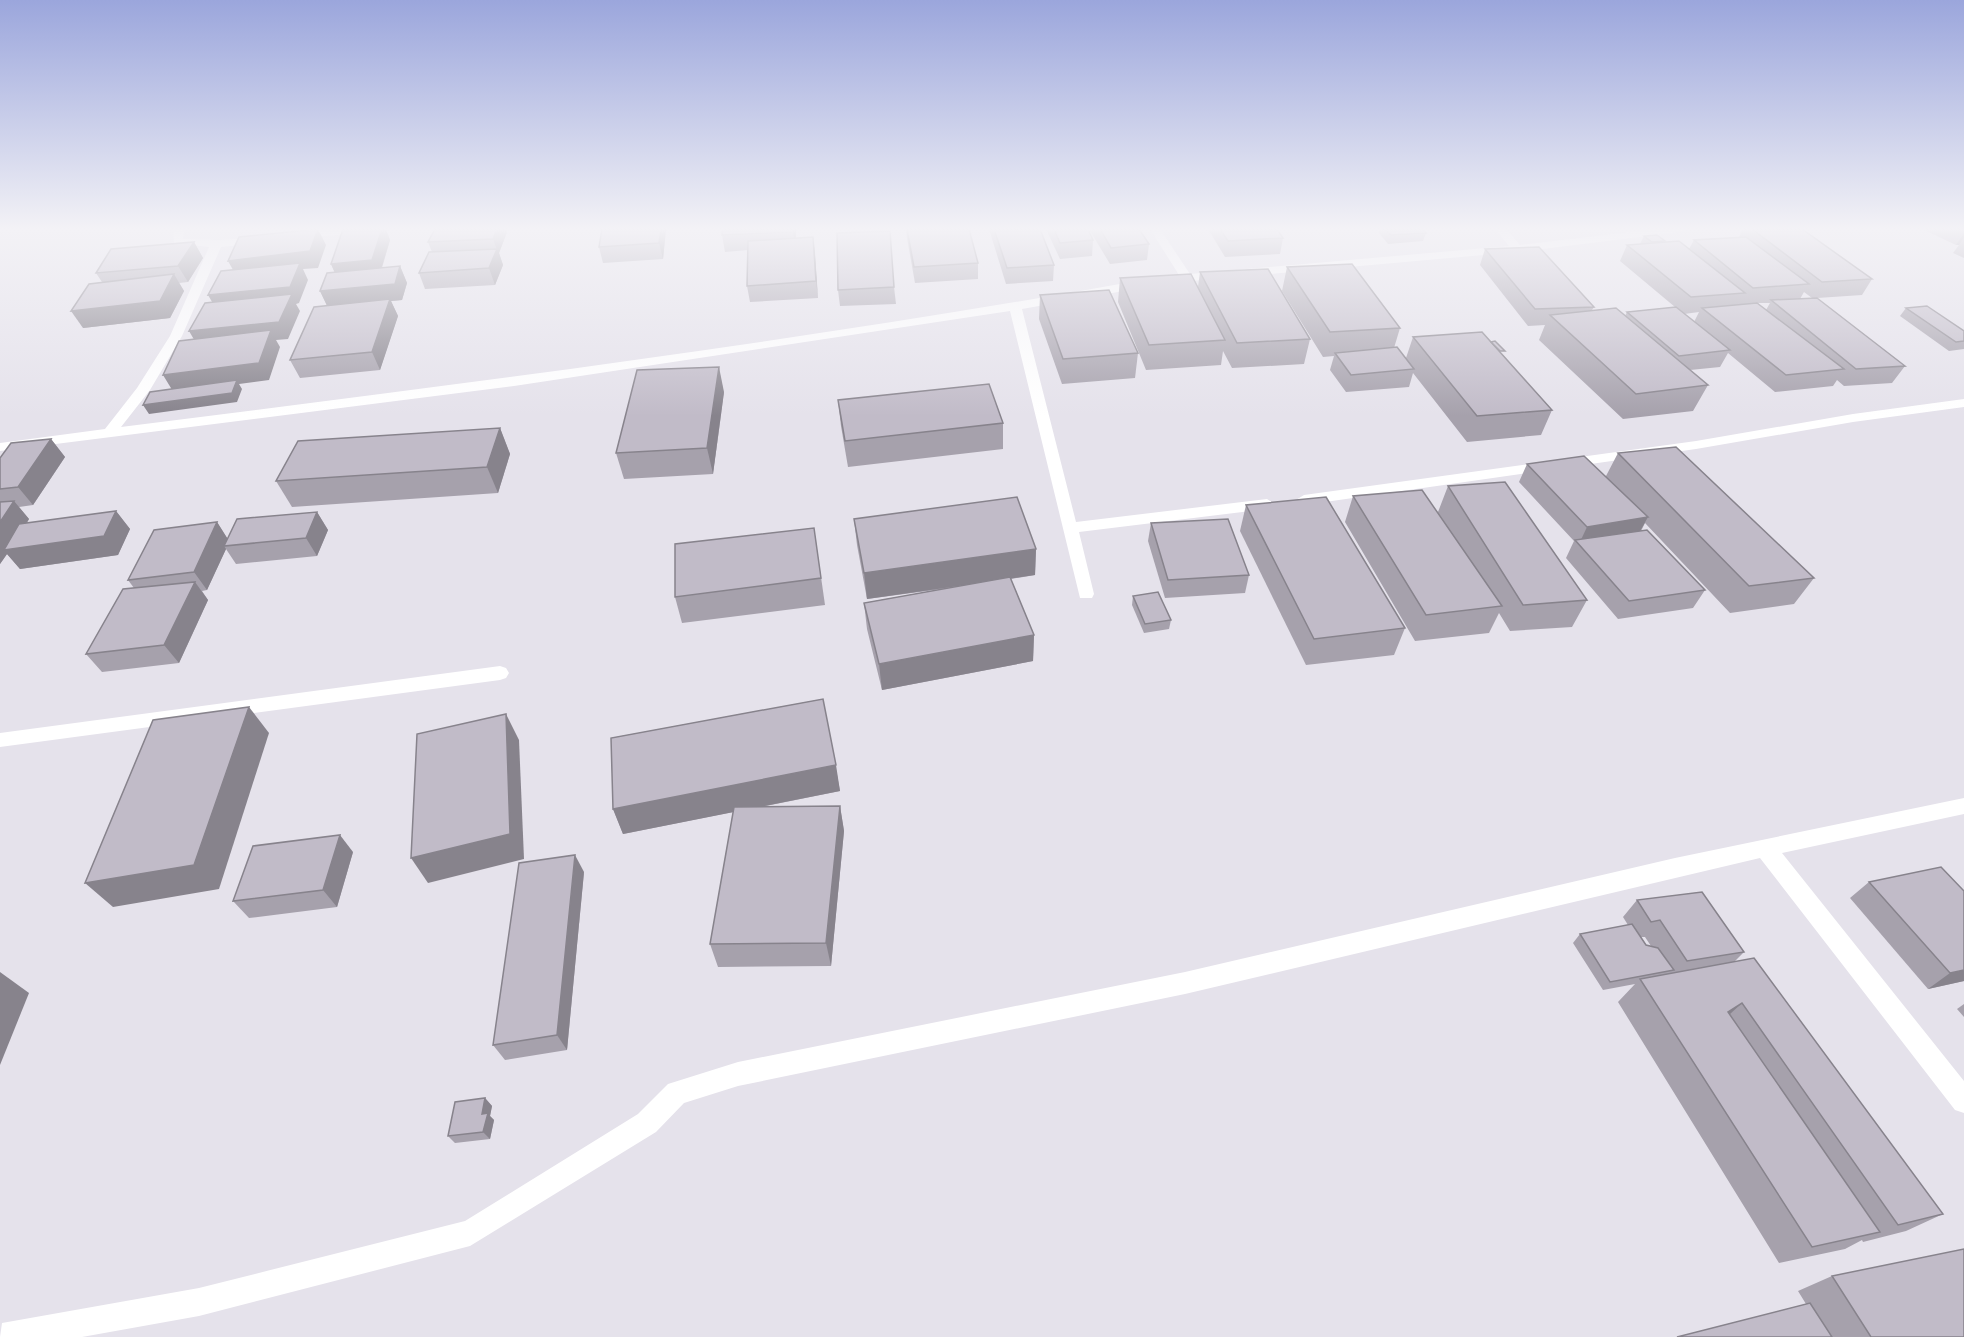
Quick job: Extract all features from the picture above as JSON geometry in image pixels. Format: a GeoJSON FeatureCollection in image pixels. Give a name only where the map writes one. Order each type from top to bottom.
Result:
{"type":"FeatureCollection","features":[{"type":"Feature","properties":{"kind":"street"},"geometry":{"type":"LineString","coordinates":[[110,432],[143,390],[176,336],[196,291]]}},
{"type":"Feature","properties":{"kind":"street"},"geometry":{"type":"LineString","coordinates":[[0,447],[514,382],[1015,307],[1101,291]]}},
{"type":"Feature","properties":{"kind":"street"},"geometry":{"type":"LineString","coordinates":[[1015,307],[1086,594]]}},
{"type":"Feature","properties":{"kind":"street"},"geometry":{"type":"LineString","coordinates":[[1070,528],[1284,502],[1661,450],[1852,418],[1964,403]]}},
{"type":"Feature","properties":{"kind":"street"},"geometry":{"type":"LineString","coordinates":[[0,740],[500,673]]}},
{"type":"Feature","properties":{"kind":"street"},"geometry":{"type":"LineString","coordinates":[[2,1337],[199,1302],[470,1233],[647,1123],[677,1093],[738,1074],[1185,982],[1765,848],[1964,806]]}},
{"type":"Feature","properties":{"kind":"street"},"geometry":{"type":"LineString","coordinates":[[1765,848],[1964,1101]]}},
{"type":"Feature","properties":{"kind":"building"},"geometry":{"type":"Polygon","coordinates":[[[84,291],[165,291],[160,301],[71,311],[84,291]]]}},
{"type":"Feature","properties":{"kind":"building"},"geometry":{"type":"Polygon","coordinates":[[[210,291],[245,291],[208,295],[210,291]]]}},
{"type":"Feature","properties":{"kind":"building"},"geometry":{"type":"Polygon","coordinates":[[[1110,291],[1138,353],[1063,359],[1040,295],[1110,291]]]}},
{"type":"Feature","properties":{"kind":"building"},"geometry":{"type":"Polygon","coordinates":[[[1126,291],[1200,291],[1225,340],[1149,345],[1126,291]]]}},
{"type":"Feature","properties":{"kind":"building"},"geometry":{"type":"Polygon","coordinates":[[[1210,291],[1281,291],[1310,339],[1237,343],[1210,291]]]}},
{"type":"Feature","properties":{"kind":"building"},"geometry":{"type":"Polygon","coordinates":[[[1303,291],[1373,291],[1400,328],[1330,332],[1303,291]]]}},
{"type":"Feature","properties":{"kind":"building"},"geometry":{"type":"Polygon","coordinates":[[[1520,291],[1580,291],[1594,307],[1535,309],[1520,291]]]}},
{"type":"Feature","properties":{"kind":"building"},"geometry":{"type":"Polygon","coordinates":[[[1684,291],[1745,293],[1691,297],[1684,291]]]}},
{"type":"Feature","properties":{"kind":"building"},"geometry":{"type":"Polygon","coordinates":[[[292,294],[279,322],[189,331],[205,303],[292,294]]]}},
{"type":"Feature","properties":{"kind":"building"},"geometry":{"type":"Polygon","coordinates":[[[1817,298],[1905,366],[1856,369],[1771,300],[1817,298]]]}},
{"type":"Feature","properties":{"kind":"building"},"geometry":{"type":"Polygon","coordinates":[[[390,299],[372,352],[290,360],[314,307],[390,299]]]}},
{"type":"Feature","properties":{"kind":"building"},"geometry":{"type":"Polygon","coordinates":[[[1757,303],[1844,369],[1786,375],[1702,308],[1757,303]]]}},
{"type":"Feature","properties":{"kind":"building"},"geometry":{"type":"Polygon","coordinates":[[[1927,306],[1964,331],[1964,341],[1956,342],[1906,308],[1927,306]]]}},
{"type":"Feature","properties":{"kind":"building"},"geometry":{"type":"Polygon","coordinates":[[[1676,307],[1730,350],[1679,356],[1627,312],[1676,307]]]}},
{"type":"Feature","properties":{"kind":"building"},"geometry":{"type":"Polygon","coordinates":[[[1616,308],[1708,385],[1636,394],[1550,315],[1616,308]]]}},
{"type":"Feature","properties":{"kind":"building"},"geometry":{"type":"Polygon","coordinates":[[[271,330],[259,363],[163,375],[179,341],[271,330]]]}},
{"type":"Feature","properties":{"kind":"building"},"geometry":{"type":"Polygon","coordinates":[[[1482,332],[1552,410],[1477,416],[1413,337],[1482,332]]]}},
{"type":"Feature","properties":{"kind":"building"},"geometry":{"type":"Polygon","coordinates":[[[1495,341],[1505,351],[1500,351],[1491,342],[1495,341]]]}},
{"type":"Feature","properties":{"kind":"building"},"geometry":{"type":"Polygon","coordinates":[[[1397,347],[1414,369],[1351,375],[1335,353],[1397,347]]]}},
{"type":"Feature","properties":{"kind":"building"},"geometry":{"type":"Polygon","coordinates":[[[719,367],[707,448],[616,453],[637,370],[719,367]]]}},
{"type":"Feature","properties":{"kind":"building"},"geometry":{"type":"Polygon","coordinates":[[[237,380],[232,393],[143,405],[150,392],[237,380]]]}},
{"type":"Feature","properties":{"kind":"building"},"geometry":{"type":"Polygon","coordinates":[[[989,384],[1003,423],[845,441],[838,400],[989,384]]]}},
{"type":"Feature","properties":{"kind":"building"},"geometry":{"type":"Polygon","coordinates":[[[500,428],[487,467],[276,481],[298,441],[500,428]]]}},
{"type":"Feature","properties":{"kind":"building"},"geometry":{"type":"Polygon","coordinates":[[[51,439],[18,487],[0,489],[0,458],[11,443],[51,439]]]}},
{"type":"Feature","properties":{"kind":"building"},"geometry":{"type":"Polygon","coordinates":[[[1676,447],[1814,578],[1749,586],[1618,453],[1676,447]]]}},
{"type":"Feature","properties":{"kind":"building"},"geometry":{"type":"Polygon","coordinates":[[[1584,456],[1648,517],[1587,527],[1527,464],[1584,456]]]}},
{"type":"Feature","properties":{"kind":"building"},"geometry":{"type":"Polygon","coordinates":[[[1505,482],[1587,600],[1523,605],[1448,486],[1505,482]]]}},
{"type":"Feature","properties":{"kind":"building"},"geometry":{"type":"Polygon","coordinates":[[[1422,490],[1502,606],[1426,615],[1353,496],[1422,490]]]}},
{"type":"Feature","properties":{"kind":"building"},"geometry":{"type":"Polygon","coordinates":[[[1017,497],[1036,549],[864,573],[854,519],[1017,497]]]}},
{"type":"Feature","properties":{"kind":"building"},"geometry":{"type":"Polygon","coordinates":[[[1326,497],[1405,628],[1314,639],[1246,505],[1326,497]]]}},
{"type":"Feature","properties":{"kind":"building"},"geometry":{"type":"Polygon","coordinates":[[[14,501],[0,522],[0,502],[14,501]]]}},
{"type":"Feature","properties":{"kind":"building"},"geometry":{"type":"Polygon","coordinates":[[[116,511],[104,536],[4,550],[19,524],[116,511]]]}},
{"type":"Feature","properties":{"kind":"building"},"geometry":{"type":"Polygon","coordinates":[[[317,512],[306,538],[224,546],[237,519],[317,512]]]}},
{"type":"Feature","properties":{"kind":"building"},"geometry":{"type":"Polygon","coordinates":[[[1228,519],[1249,575],[1168,580],[1151,523],[1228,519]]]}},
{"type":"Feature","properties":{"kind":"building"},"geometry":{"type":"Polygon","coordinates":[[[217,522],[194,572],[128,580],[154,530],[217,522]]]}},
{"type":"Feature","properties":{"kind":"building"},"geometry":{"type":"Polygon","coordinates":[[[814,528],[821,578],[675,597],[675,544],[814,528]]]}},
{"type":"Feature","properties":{"kind":"building"},"geometry":{"type":"Polygon","coordinates":[[[1647,530],[1705,590],[1629,601],[1575,540],[1647,530]]]}},
{"type":"Feature","properties":{"kind":"building"},"geometry":{"type":"Polygon","coordinates":[[[1010,577],[1034,635],[879,664],[864,603],[1010,577]]]}},
{"type":"Feature","properties":{"kind":"building"},"geometry":{"type":"Polygon","coordinates":[[[195,582],[164,645],[86,654],[123,589],[195,582]]]}},
{"type":"Feature","properties":{"kind":"building"},"geometry":{"type":"Polygon","coordinates":[[[1158,592],[1171,620],[1145,624],[1133,596],[1158,592]]]}},
{"type":"Feature","properties":{"kind":"building"},"geometry":{"type":"Polygon","coordinates":[[[823,699],[836,765],[613,809],[611,738],[823,699]]]}},
{"type":"Feature","properties":{"kind":"building"},"geometry":{"type":"Polygon","coordinates":[[[249,707],[194,865],[85,883],[153,720],[249,707]]]}},
{"type":"Feature","properties":{"kind":"building"},"geometry":{"type":"Polygon","coordinates":[[[506,714],[510,834],[411,858],[417,734],[506,714]]]}},
{"type":"Feature","properties":{"kind":"building"},"geometry":{"type":"Polygon","coordinates":[[[840,806],[826,943],[710,944],[734,807],[840,806]]]}},
{"type":"Feature","properties":{"kind":"building"},"geometry":{"type":"Polygon","coordinates":[[[340,835],[323,890],[233,901],[253,846],[340,835]]]}},
{"type":"Feature","properties":{"kind":"building"},"geometry":{"type":"Polygon","coordinates":[[[575,855],[557,1035],[493,1045],[519,863],[575,855]]]}},
{"type":"Feature","properties":{"kind":"building"},"geometry":{"type":"Polygon","coordinates":[[[1941,867],[1964,891],[1964,970],[1950,973],[1869,882],[1941,867]]]}},
{"type":"Feature","properties":{"kind":"building"},"geometry":{"type":"Polygon","coordinates":[[[1702,892],[1744,952],[1687,961],[1660,920],[1651,922],[1637,900],[1702,892]]]}},
{"type":"Feature","properties":{"kind":"building"},"geometry":{"type":"Polygon","coordinates":[[[1632,924],[1646,945],[1658,948],[1674,970],[1610,982],[1580,934],[1632,924]]]}},
{"type":"Feature","properties":{"kind":"building"},"geometry":{"type":"Polygon","coordinates":[[[1754,958],[1943,1214],[1898,1225],[1742,1003],[1728,1012],[1880,1232],[1812,1247],[1640,979],[1754,958]]]}},
{"type":"Feature","properties":{"kind":"building"},"geometry":{"type":"Polygon","coordinates":[[[485,1098],[482,1114],[488,1113],[483,1132],[448,1136],[455,1102],[485,1098]]]}},
{"type":"Feature","properties":{"kind":"building"},"geometry":{"type":"Polygon","coordinates":[[[1964,1249],[1964,1337],[1871,1337],[1832,1276],[1964,1249]]]}},
{"type":"Feature","properties":{"kind":"building"},"geometry":{"type":"Polygon","coordinates":[[[1810,1303],[1832,1337],[1677,1337],[1810,1303]]]}}]}
